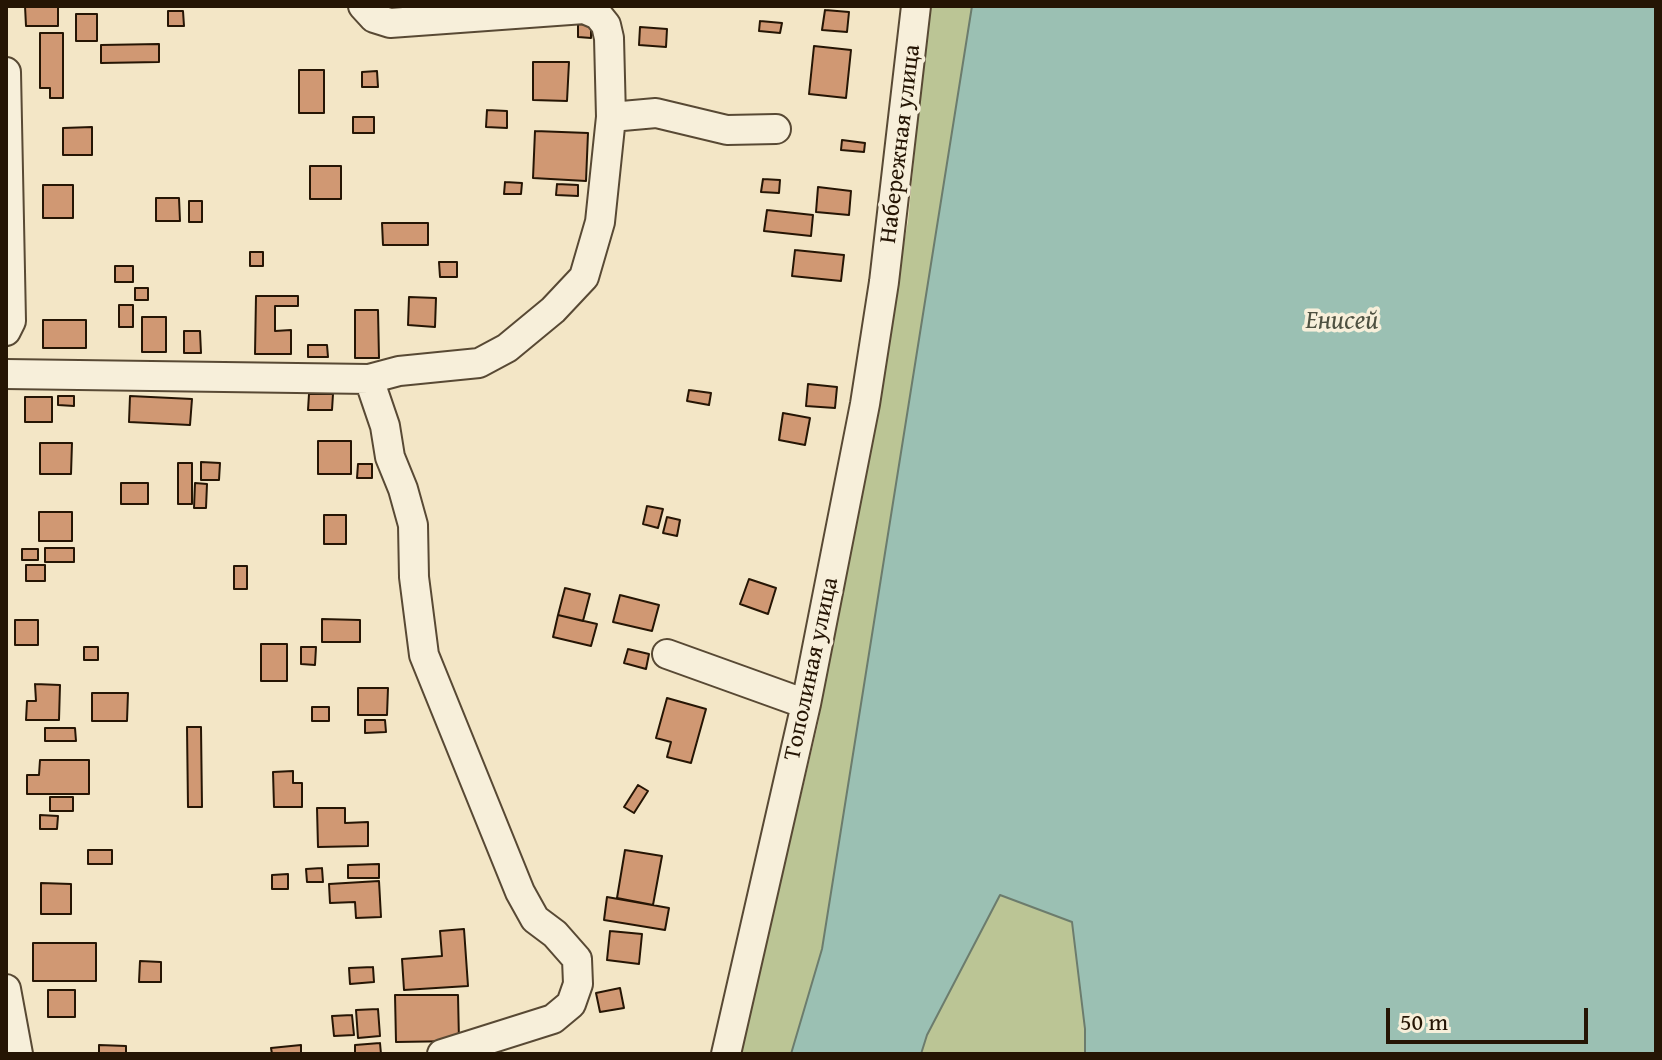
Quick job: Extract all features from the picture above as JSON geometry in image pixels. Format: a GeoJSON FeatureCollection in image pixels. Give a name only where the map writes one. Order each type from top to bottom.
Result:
{"type":"FeatureCollection","features":[{"type":"Feature","properties":{"kind":"street"},"geometry":{"type":"LineString","coordinates":[[6,374],[369,379],[399,371],[479,363],[507,348],[553,310],[584,277],[600,222],[611,117],[606,25],[598,15],[584,9],[390,23],[374,18],[363,6]]}},
{"type":"Feature","properties":{"kind":"street","name":"Набережная улица"},"geometry":{"type":"LineString","coordinates":[[884,282],[916,6]]}},
{"type":"Feature","properties":{"kind":"street"},"geometry":{"type":"LineString","coordinates":[[6,72],[11,321],[6,331]]}},
{"type":"Feature","properties":{"kind":"street"},"geometry":{"type":"LineString","coordinates":[[611,117],[656,113],[727,130],[776,129]]}},
{"type":"Feature","properties":{"kind":"street","name":"Тополиная улица"},"geometry":{"type":"LineString","coordinates":[[726,1054],[806,704],[862,419],[884,282]]}},
{"type":"Feature","properties":{"kind":"street"},"geometry":{"type":"LineString","coordinates":[[369,379],[385,426],[390,457],[413,525],[414,577],[424,655],[520,892],[535,919],[555,934],[577,959],[578,984],[571,1004],[553,1019],[442,1054]]}},
{"type":"Feature","properties":{"kind":"street"},"geometry":{"type":"LineString","coordinates":[[667,654],[806,704]]}},
{"type":"Feature","properties":{"kind":"street"},"geometry":{"type":"LineString","coordinates":[[6,989],[18,1054]]}},
{"type":"Feature","properties":{"kind":"green space"},"geometry":{"type":"Polygon","coordinates":[[[929,6],[972,6],[822,949],[791,1054],[740,1054],[818,724],[908,221],[929,6]]]}},
{"type":"Feature","properties":{"kind":"green space"},"geometry":{"type":"Polygon","coordinates":[[[1000,895],[1072,921],[1085,1029],[1085,1054],[921,1054],[927,1035],[1000,895]]]}},
{"type":"Feature","properties":{"kind":"water","name":"Енисей"},"geometry":{"type":"Polygon","coordinates":[[[972,6],[1656,6],[1656,1054],[1085,1054],[1085,1029],[1072,922],[1000,895],[927,1035],[921,1054],[791,1054],[822,949],[972,6]]]}},
{"type":"Feature","properties":{"kind":"building"},"geometry":{"type":"Polygon","coordinates":[[[25,6],[58,6],[58,26],[26,26],[25,6]]]}},
{"type":"Feature","properties":{"kind":"building"},"geometry":{"type":"Polygon","coordinates":[[[825,10],[849,12],[847,32],[822,30],[825,10]]]}},
{"type":"Feature","properties":{"kind":"building"},"geometry":{"type":"Polygon","coordinates":[[[168,11],[183,11],[184,26],[168,26],[168,11]]]}},
{"type":"Feature","properties":{"kind":"building"},"geometry":{"type":"Polygon","coordinates":[[[76,14],[97,14],[97,41],[76,41],[76,14]]]}},
{"type":"Feature","properties":{"kind":"building"},"geometry":{"type":"Polygon","coordinates":[[[760,21],[782,23],[780,33],[759,31],[760,21]]]}},
{"type":"Feature","properties":{"kind":"building"},"geometry":{"type":"Polygon","coordinates":[[[578,24],[591,25],[591,38],[578,37],[578,24]]]}},
{"type":"Feature","properties":{"kind":"building"},"geometry":{"type":"Polygon","coordinates":[[[640,27],[667,29],[666,47],[639,45],[640,27]]]}},
{"type":"Feature","properties":{"kind":"building"},"geometry":{"type":"Polygon","coordinates":[[[40,33],[63,33],[63,98],[50,98],[50,88],[40,88],[40,33]]]}},
{"type":"Feature","properties":{"kind":"building"},"geometry":{"type":"Polygon","coordinates":[[[159,44],[159,62],[101,63],[101,45],[159,44]]]}},
{"type":"Feature","properties":{"kind":"building"},"geometry":{"type":"Polygon","coordinates":[[[814,46],[851,50],[846,98],[809,94],[814,46]]]}},
{"type":"Feature","properties":{"kind":"building"},"geometry":{"type":"Polygon","coordinates":[[[533,62],[569,62],[567,101],[533,100],[533,62]]]}},
{"type":"Feature","properties":{"kind":"building"},"geometry":{"type":"Polygon","coordinates":[[[299,70],[324,70],[324,113],[299,113],[299,70]]]}},
{"type":"Feature","properties":{"kind":"building"},"geometry":{"type":"Polygon","coordinates":[[[377,71],[378,87],[362,87],[362,72],[377,71]]]}},
{"type":"Feature","properties":{"kind":"building"},"geometry":{"type":"Polygon","coordinates":[[[487,110],[507,111],[507,128],[486,127],[487,110]]]}},
{"type":"Feature","properties":{"kind":"building"},"geometry":{"type":"Polygon","coordinates":[[[353,117],[374,117],[374,133],[353,133],[353,117]]]}},
{"type":"Feature","properties":{"kind":"building"},"geometry":{"type":"Polygon","coordinates":[[[92,127],[92,155],[63,155],[63,128],[92,127]]]}},
{"type":"Feature","properties":{"kind":"building"},"geometry":{"type":"Polygon","coordinates":[[[535,131],[588,133],[586,181],[533,178],[535,131]]]}},
{"type":"Feature","properties":{"kind":"building"},"geometry":{"type":"Polygon","coordinates":[[[842,140],[865,143],[864,152],[841,150],[842,140]]]}},
{"type":"Feature","properties":{"kind":"building"},"geometry":{"type":"Polygon","coordinates":[[[310,166],[341,166],[341,199],[310,199],[310,166]]]}},
{"type":"Feature","properties":{"kind":"building"},"geometry":{"type":"Polygon","coordinates":[[[763,179],[780,180],[779,193],[761,192],[763,179]]]}},
{"type":"Feature","properties":{"kind":"building"},"geometry":{"type":"Polygon","coordinates":[[[505,182],[522,183],[521,194],[504,194],[505,182]]]}},
{"type":"Feature","properties":{"kind":"building"},"geometry":{"type":"Polygon","coordinates":[[[557,184],[578,185],[578,196],[556,195],[557,184]]]}},
{"type":"Feature","properties":{"kind":"building"},"geometry":{"type":"Polygon","coordinates":[[[43,185],[73,185],[73,218],[43,218],[43,185]]]}},
{"type":"Feature","properties":{"kind":"building"},"geometry":{"type":"Polygon","coordinates":[[[818,187],[851,191],[849,215],[816,212],[818,187]]]}},
{"type":"Feature","properties":{"kind":"building"},"geometry":{"type":"Polygon","coordinates":[[[156,198],[179,198],[180,221],[156,221],[156,198]]]}},
{"type":"Feature","properties":{"kind":"building"},"geometry":{"type":"Polygon","coordinates":[[[189,201],[202,201],[202,222],[189,222],[189,201]]]}},
{"type":"Feature","properties":{"kind":"building"},"geometry":{"type":"Polygon","coordinates":[[[767,210],[813,215],[811,236],[764,231],[767,210]]]}},
{"type":"Feature","properties":{"kind":"building"},"geometry":{"type":"Polygon","coordinates":[[[382,223],[428,223],[428,245],[383,245],[382,223]]]}},
{"type":"Feature","properties":{"kind":"building"},"geometry":{"type":"Polygon","coordinates":[[[795,250],[844,255],[841,281],[792,276],[795,250]]]}},
{"type":"Feature","properties":{"kind":"building"},"geometry":{"type":"Polygon","coordinates":[[[250,252],[263,252],[263,266],[250,266],[250,252]]]}},
{"type":"Feature","properties":{"kind":"building"},"geometry":{"type":"Polygon","coordinates":[[[439,262],[457,262],[457,277],[440,277],[439,262]]]}},
{"type":"Feature","properties":{"kind":"building"},"geometry":{"type":"Polygon","coordinates":[[[115,266],[133,266],[133,282],[115,282],[115,266]]]}},
{"type":"Feature","properties":{"kind":"building"},"geometry":{"type":"Polygon","coordinates":[[[135,288],[148,288],[148,300],[135,300],[135,288]]]}},
{"type":"Feature","properties":{"kind":"building"},"geometry":{"type":"Polygon","coordinates":[[[256,296],[298,296],[298,306],[275,306],[275,331],[291,330],[291,354],[255,354],[256,296]]]}},
{"type":"Feature","properties":{"kind":"building"},"geometry":{"type":"Polygon","coordinates":[[[409,297],[436,298],[435,327],[408,325],[409,297]]]}},
{"type":"Feature","properties":{"kind":"building"},"geometry":{"type":"Polygon","coordinates":[[[119,305],[133,305],[133,327],[119,327],[119,305]]]}},
{"type":"Feature","properties":{"kind":"building"},"geometry":{"type":"Polygon","coordinates":[[[355,310],[378,310],[379,358],[355,358],[355,310]]]}},
{"type":"Feature","properties":{"kind":"building"},"geometry":{"type":"Polygon","coordinates":[[[142,317],[166,317],[166,352],[142,352],[142,317]]]}},
{"type":"Feature","properties":{"kind":"building"},"geometry":{"type":"Polygon","coordinates":[[[43,320],[86,320],[86,348],[43,348],[43,320]]]}},
{"type":"Feature","properties":{"kind":"building"},"geometry":{"type":"Polygon","coordinates":[[[184,331],[200,331],[201,353],[184,353],[184,331]]]}},
{"type":"Feature","properties":{"kind":"building"},"geometry":{"type":"Polygon","coordinates":[[[308,345],[327,345],[328,357],[308,357],[308,345]]]}},
{"type":"Feature","properties":{"kind":"building"},"geometry":{"type":"Polygon","coordinates":[[[808,384],[837,387],[835,408],[806,406],[808,384]]]}},
{"type":"Feature","properties":{"kind":"building"},"geometry":{"type":"Polygon","coordinates":[[[689,390],[711,393],[709,405],[687,401],[689,390]]]}},
{"type":"Feature","properties":{"kind":"building"},"geometry":{"type":"Polygon","coordinates":[[[309,394],[333,394],[332,410],[308,410],[309,394]]]}},
{"type":"Feature","properties":{"kind":"building"},"geometry":{"type":"Polygon","coordinates":[[[58,396],[74,396],[74,406],[58,405],[58,396]]]}},
{"type":"Feature","properties":{"kind":"building"},"geometry":{"type":"Polygon","coordinates":[[[130,396],[192,399],[190,425],[129,422],[130,396]]]}},
{"type":"Feature","properties":{"kind":"building"},"geometry":{"type":"Polygon","coordinates":[[[25,397],[52,397],[52,422],[25,422],[25,397]]]}},
{"type":"Feature","properties":{"kind":"building"},"geometry":{"type":"Polygon","coordinates":[[[783,413],[810,418],[805,445],[779,440],[783,413]]]}},
{"type":"Feature","properties":{"kind":"building"},"geometry":{"type":"Polygon","coordinates":[[[318,441],[351,441],[351,474],[318,474],[318,441]]]}},
{"type":"Feature","properties":{"kind":"building"},"geometry":{"type":"Polygon","coordinates":[[[40,443],[72,443],[71,474],[40,474],[40,443]]]}},
{"type":"Feature","properties":{"kind":"building"},"geometry":{"type":"Polygon","coordinates":[[[201,462],[220,463],[219,480],[201,480],[201,462]]]}},
{"type":"Feature","properties":{"kind":"building"},"geometry":{"type":"Polygon","coordinates":[[[178,463],[192,463],[192,504],[178,504],[178,463]]]}},
{"type":"Feature","properties":{"kind":"building"},"geometry":{"type":"Polygon","coordinates":[[[358,464],[372,464],[372,478],[357,478],[358,464]]]}},
{"type":"Feature","properties":{"kind":"building"},"geometry":{"type":"Polygon","coordinates":[[[121,483],[148,483],[148,504],[121,504],[121,483]]]}},
{"type":"Feature","properties":{"kind":"building"},"geometry":{"type":"Polygon","coordinates":[[[195,483],[207,484],[206,508],[194,508],[195,483]]]}},
{"type":"Feature","properties":{"kind":"building"},"geometry":{"type":"Polygon","coordinates":[[[647,506],[663,509],[658,528],[643,524],[647,506]]]}},
{"type":"Feature","properties":{"kind":"building"},"geometry":{"type":"Polygon","coordinates":[[[39,512],[72,512],[72,541],[39,541],[39,512]]]}},
{"type":"Feature","properties":{"kind":"building"},"geometry":{"type":"Polygon","coordinates":[[[324,515],[346,515],[346,544],[324,544],[324,515]]]}},
{"type":"Feature","properties":{"kind":"building"},"geometry":{"type":"Polygon","coordinates":[[[667,517],[680,520],[677,536],[663,533],[667,517]]]}},
{"type":"Feature","properties":{"kind":"building"},"geometry":{"type":"Polygon","coordinates":[[[45,548],[74,548],[74,562],[45,562],[45,548]]]}},
{"type":"Feature","properties":{"kind":"building"},"geometry":{"type":"Polygon","coordinates":[[[22,549],[38,549],[38,560],[22,560],[22,549]]]}},
{"type":"Feature","properties":{"kind":"building"},"geometry":{"type":"Polygon","coordinates":[[[26,565],[45,565],[45,581],[26,581],[26,565]]]}},
{"type":"Feature","properties":{"kind":"building"},"geometry":{"type":"Polygon","coordinates":[[[234,566],[247,566],[247,589],[234,589],[234,566]]]}},
{"type":"Feature","properties":{"kind":"building"},"geometry":{"type":"Polygon","coordinates":[[[749,579],[776,588],[768,614],[740,604],[749,579]]]}},
{"type":"Feature","properties":{"kind":"building"},"geometry":{"type":"Polygon","coordinates":[[[565,588],[590,594],[583,621],[558,615],[565,588]]]}},
{"type":"Feature","properties":{"kind":"building"},"geometry":{"type":"Polygon","coordinates":[[[620,595],[659,605],[652,631],[613,622],[620,595]]]}},
{"type":"Feature","properties":{"kind":"building"},"geometry":{"type":"Polygon","coordinates":[[[558,615],[597,624],[591,646],[553,637],[558,615]]]}},
{"type":"Feature","properties":{"kind":"building"},"geometry":{"type":"Polygon","coordinates":[[[322,619],[360,620],[360,642],[322,642],[322,619]]]}},
{"type":"Feature","properties":{"kind":"building"},"geometry":{"type":"Polygon","coordinates":[[[15,620],[38,620],[38,645],[15,645],[15,620]]]}},
{"type":"Feature","properties":{"kind":"building"},"geometry":{"type":"Polygon","coordinates":[[[261,644],[287,644],[287,681],[261,681],[261,644]]]}},
{"type":"Feature","properties":{"kind":"building"},"geometry":{"type":"Polygon","coordinates":[[[84,647],[98,647],[98,660],[84,660],[84,647]]]}},
{"type":"Feature","properties":{"kind":"building"},"geometry":{"type":"Polygon","coordinates":[[[301,647],[316,647],[315,665],[301,664],[301,647]]]}},
{"type":"Feature","properties":{"kind":"building"},"geometry":{"type":"Polygon","coordinates":[[[628,649],[649,654],[646,669],[624,663],[628,649]]]}},
{"type":"Feature","properties":{"kind":"building"},"geometry":{"type":"Polygon","coordinates":[[[35,684],[60,685],[59,720],[26,720],[27,701],[36,701],[35,684]]]}},
{"type":"Feature","properties":{"kind":"building"},"geometry":{"type":"Polygon","coordinates":[[[358,688],[388,688],[387,715],[358,715],[358,688]]]}},
{"type":"Feature","properties":{"kind":"building"},"geometry":{"type":"Polygon","coordinates":[[[92,693],[128,693],[127,721],[92,721],[92,693]]]}},
{"type":"Feature","properties":{"kind":"building"},"geometry":{"type":"Polygon","coordinates":[[[667,698],[706,709],[691,763],[667,757],[671,742],[656,738],[667,698]]]}},
{"type":"Feature","properties":{"kind":"building"},"geometry":{"type":"Polygon","coordinates":[[[312,707],[329,707],[329,721],[312,721],[312,707]]]}},
{"type":"Feature","properties":{"kind":"building"},"geometry":{"type":"Polygon","coordinates":[[[365,720],[385,720],[386,732],[365,733],[365,720]]]}},
{"type":"Feature","properties":{"kind":"building"},"geometry":{"type":"Polygon","coordinates":[[[187,727],[201,727],[202,807],[188,807],[187,727]]]}},
{"type":"Feature","properties":{"kind":"building"},"geometry":{"type":"Polygon","coordinates":[[[45,728],[75,728],[76,741],[45,741],[45,728]]]}},
{"type":"Feature","properties":{"kind":"building"},"geometry":{"type":"Polygon","coordinates":[[[40,760],[89,760],[89,794],[27,794],[27,775],[39,775],[40,760]]]}},
{"type":"Feature","properties":{"kind":"building"},"geometry":{"type":"Polygon","coordinates":[[[293,771],[293,783],[302,783],[302,807],[274,807],[273,772],[293,771]]]}},
{"type":"Feature","properties":{"kind":"building"},"geometry":{"type":"Polygon","coordinates":[[[638,785],[648,791],[634,813],[624,807],[638,785]]]}},
{"type":"Feature","properties":{"kind":"building"},"geometry":{"type":"Polygon","coordinates":[[[50,797],[73,797],[73,811],[50,811],[50,797]]]}},
{"type":"Feature","properties":{"kind":"building"},"geometry":{"type":"Polygon","coordinates":[[[317,808],[345,808],[345,823],[368,822],[368,846],[318,847],[317,808]]]}},
{"type":"Feature","properties":{"kind":"building"},"geometry":{"type":"Polygon","coordinates":[[[40,815],[58,816],[57,829],[40,829],[40,815]]]}},
{"type":"Feature","properties":{"kind":"building"},"geometry":{"type":"Polygon","coordinates":[[[88,850],[112,850],[112,864],[88,864],[88,850]]]}},
{"type":"Feature","properties":{"kind":"building"},"geometry":{"type":"Polygon","coordinates":[[[625,850],[662,856],[653,905],[617,898],[625,850]]]}},
{"type":"Feature","properties":{"kind":"building"},"geometry":{"type":"Polygon","coordinates":[[[379,864],[379,878],[348,878],[348,865],[379,864]]]}},
{"type":"Feature","properties":{"kind":"building"},"geometry":{"type":"Polygon","coordinates":[[[322,868],[323,882],[307,882],[306,869],[322,868]]]}},
{"type":"Feature","properties":{"kind":"building"},"geometry":{"type":"Polygon","coordinates":[[[288,874],[288,889],[272,889],[272,875],[288,874]]]}},
{"type":"Feature","properties":{"kind":"building"},"geometry":{"type":"Polygon","coordinates":[[[379,881],[381,917],[356,918],[355,902],[330,903],[329,884],[379,881]]]}},
{"type":"Feature","properties":{"kind":"building"},"geometry":{"type":"Polygon","coordinates":[[[41,883],[71,884],[71,914],[41,914],[41,883]]]}},
{"type":"Feature","properties":{"kind":"building"},"geometry":{"type":"Polygon","coordinates":[[[607,897],[669,908],[665,930],[604,920],[607,897]]]}},
{"type":"Feature","properties":{"kind":"building"},"geometry":{"type":"Polygon","coordinates":[[[464,929],[468,986],[404,990],[402,959],[442,956],[440,931],[464,929]]]}},
{"type":"Feature","properties":{"kind":"building"},"geometry":{"type":"Polygon","coordinates":[[[610,931],[642,934],[639,964],[607,960],[610,931]]]}},
{"type":"Feature","properties":{"kind":"building"},"geometry":{"type":"Polygon","coordinates":[[[33,943],[96,943],[96,981],[33,981],[33,943]]]}},
{"type":"Feature","properties":{"kind":"building"},"geometry":{"type":"Polygon","coordinates":[[[140,961],[161,962],[161,982],[139,982],[140,961]]]}},
{"type":"Feature","properties":{"kind":"building"},"geometry":{"type":"Polygon","coordinates":[[[373,967],[374,982],[350,984],[349,968],[373,967]]]}},
{"type":"Feature","properties":{"kind":"building"},"geometry":{"type":"Polygon","coordinates":[[[620,988],[624,1008],[600,1012],[596,993],[620,988]]]}},
{"type":"Feature","properties":{"kind":"building"},"geometry":{"type":"Polygon","coordinates":[[[48,990],[75,990],[75,1017],[48,1017],[48,990]]]}},
{"type":"Feature","properties":{"kind":"building"},"geometry":{"type":"Polygon","coordinates":[[[395,995],[458,995],[459,1041],[396,1042],[395,995]]]}},
{"type":"Feature","properties":{"kind":"building"},"geometry":{"type":"Polygon","coordinates":[[[378,1009],[380,1036],[358,1038],[356,1010],[378,1009]]]}},
{"type":"Feature","properties":{"kind":"building"},"geometry":{"type":"Polygon","coordinates":[[[352,1015],[354,1035],[334,1036],[332,1016],[352,1015]]]}},
{"type":"Feature","properties":{"kind":"building"},"geometry":{"type":"Polygon","coordinates":[[[380,1043],[381,1054],[355,1054],[355,1045],[380,1043]]]}},
{"type":"Feature","properties":{"kind":"building"},"geometry":{"type":"Polygon","coordinates":[[[99,1045],[126,1046],[126,1054],[99,1054],[99,1045]]]}},
{"type":"Feature","properties":{"kind":"building"},"geometry":{"type":"Polygon","coordinates":[[[301,1045],[301,1054],[272,1054],[271,1048],[301,1045]]]}}]}
